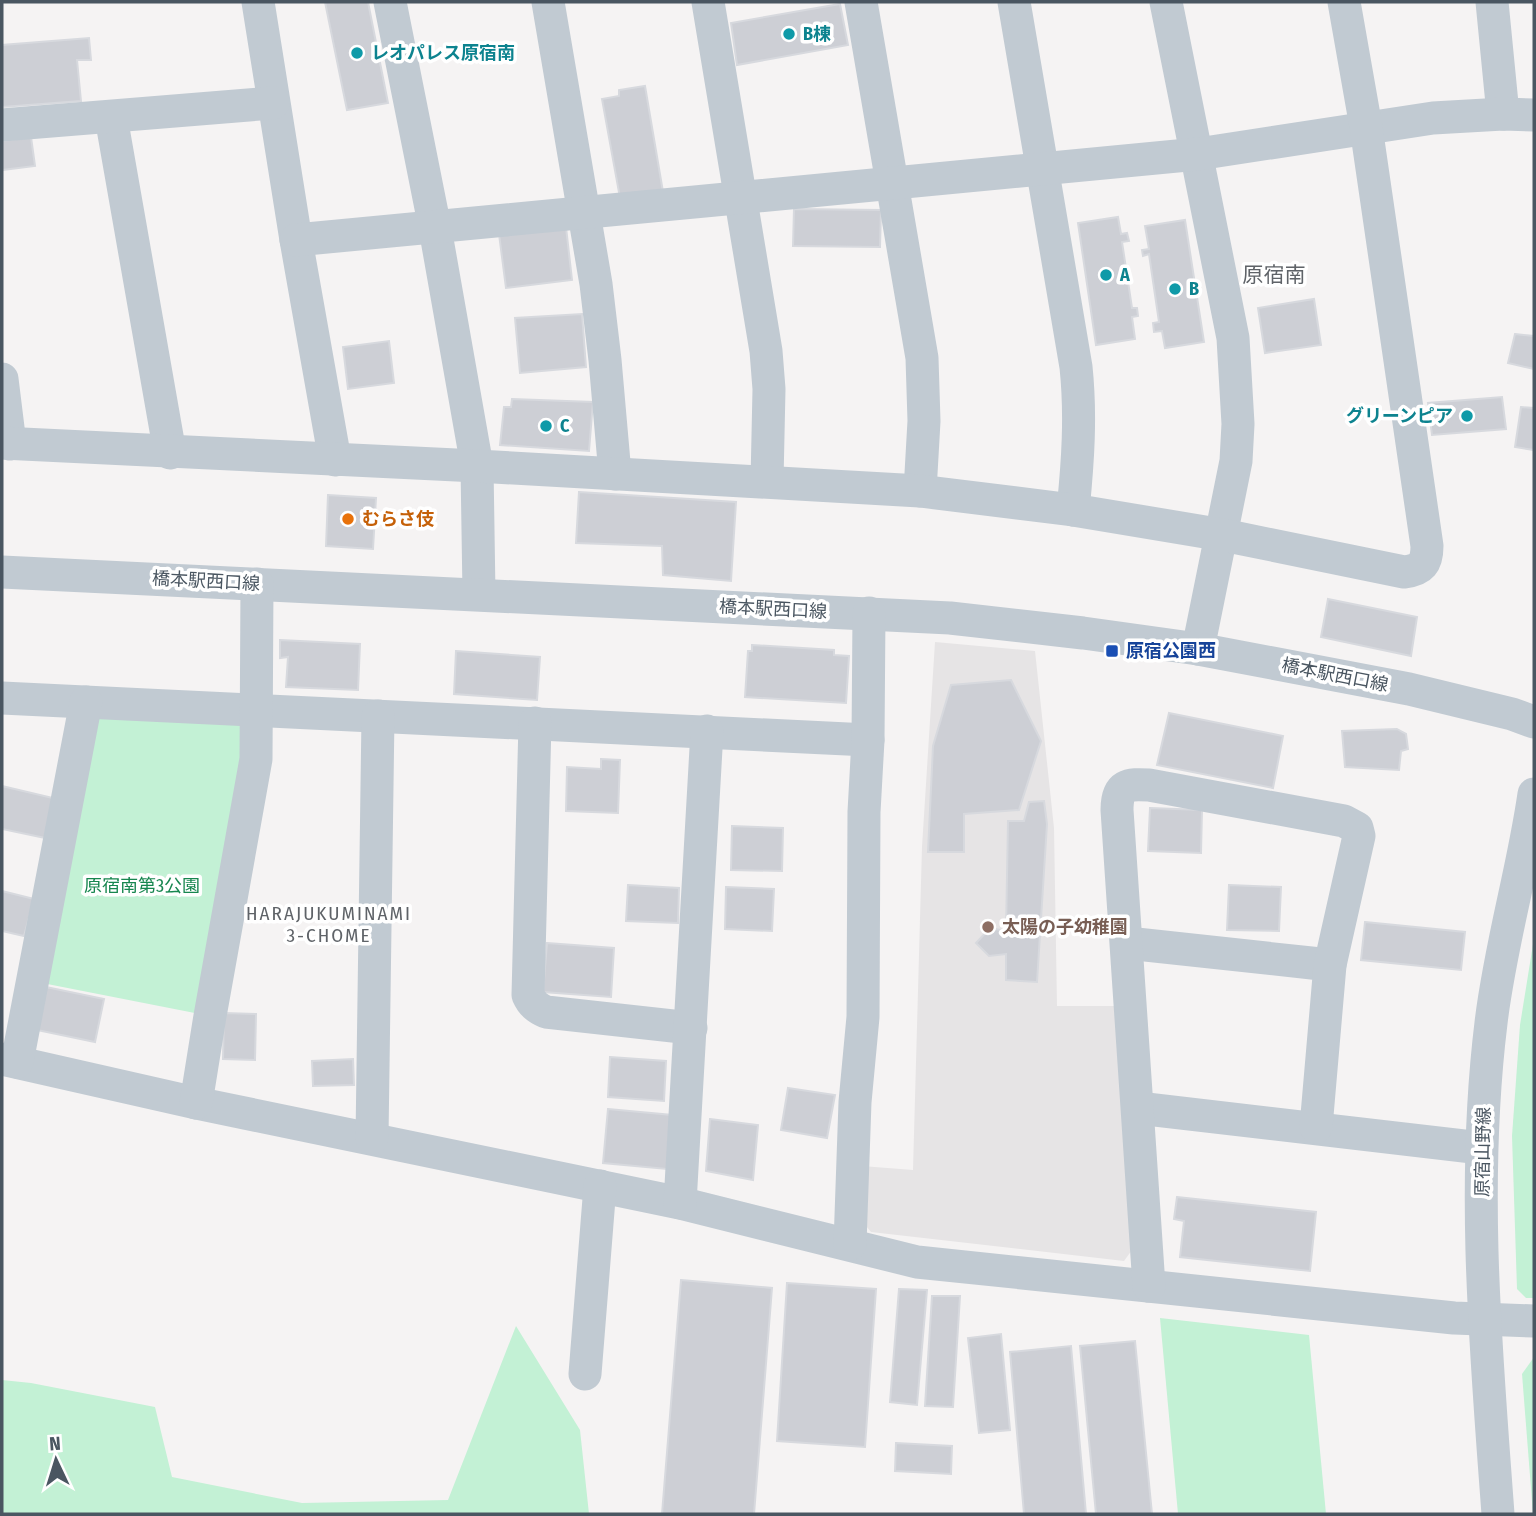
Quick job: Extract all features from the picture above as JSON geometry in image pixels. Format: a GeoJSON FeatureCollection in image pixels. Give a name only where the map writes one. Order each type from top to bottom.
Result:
{"type":"FeatureCollection","features":[{"type":"Feature","properties":{"kind":"street"},"geometry":{"type":"LineString","coordinates":[[258,2],[335,460]]}},
{"type":"Feature","properties":{"kind":"street"},"geometry":{"type":"LineString","coordinates":[[390,2],[435,228],[477,466],[479,594]]}},
{"type":"Feature","properties":{"kind":"street"},"geometry":{"type":"LineString","coordinates":[[548,2],[585,212],[606,360],[615,474]]}},
{"type":"Feature","properties":{"kind":"street"},"geometry":{"type":"LineString","coordinates":[[708,2],[768,376],[767,481]]}},
{"type":"Feature","properties":{"kind":"street"},"geometry":{"type":"LineString","coordinates":[[862,2],[922,358],[924,409],[920,491]]}},
{"type":"Feature","properties":{"kind":"street"},"geometry":{"type":"LineString","coordinates":[[1014,2],[1076,367],[1080,440],[1073,510]]}},
{"type":"Feature","properties":{"kind":"street"},"geometry":{"type":"LineString","coordinates":[[1166,2],[1233,338],[1237,388],[1236,461],[1198,649]]}},
{"type":"Feature","properties":{"kind":"street"},"geometry":{"type":"LineString","coordinates":[[2,379],[6,444],[477,466],[920,491],[1073,510],[1223,534],[1404,572],[1415,570],[1422,566],[1427,558],[1427,546],[1366,127],[1344,2]]}},
{"type":"Feature","properties":{"kind":"street"},"geometry":{"type":"LineString","coordinates":[[296,240],[1198,154],[1433,118],[1518,115],[1492,2]]}},
{"type":"Feature","properties":{"kind":"street"},"geometry":{"type":"LineString","coordinates":[[2,125],[273,103]]}},
{"type":"Feature","properties":{"kind":"street"},"geometry":{"type":"LineString","coordinates":[[111,117],[170,453]]}},
{"type":"Feature","properties":{"kind":"street","name":"橋本駅西口線"},"geometry":{"type":"LineString","coordinates":[[2,572],[963,619],[1198,649],[1409,689],[1512,714],[1534,722]]}},
{"type":"Feature","properties":{"kind":"street"},"geometry":{"type":"LineString","coordinates":[[197,1103],[209,1016],[256,759],[257,584]]}},
{"type":"Feature","properties":{"kind":"street"},"geometry":{"type":"LineString","coordinates":[[850,1244],[855,1102],[863,1017],[869,613]]}},
{"type":"Feature","properties":{"kind":"street"},"geometry":{"type":"LineString","coordinates":[[2,698],[868,740]]}},
{"type":"Feature","properties":{"kind":"street"},"geometry":{"type":"LineString","coordinates":[[86,702],[9,1061],[197,1103],[680,1203],[917,1262],[1484,1320],[1534,1321]]}},
{"type":"Feature","properties":{"kind":"street"},"geometry":{"type":"LineString","coordinates":[[372,1138],[378,716]]}},
{"type":"Feature","properties":{"kind":"street"},"geometry":{"type":"LineString","coordinates":[[536,723],[528,995],[531,1002],[538,1009],[547,1012],[691,1028]]}},
{"type":"Feature","properties":{"kind":"street"},"geometry":{"type":"LineString","coordinates":[[680,1203],[707,731]]}},
{"type":"Feature","properties":{"kind":"street"},"geometry":{"type":"LineString","coordinates":[[1149,1286],[1117,802],[1124,787],[1149,785],[1344,821],[1357,828],[1360,836],[1330,965],[1316,1128]]}},
{"type":"Feature","properties":{"kind":"street","name":"原宿山野線"},"geometry":{"type":"LineString","coordinates":[[1498,1514],[1484,1320],[1481,1148],[1491,1023],[1527,844],[1534,794]]}},
{"type":"Feature","properties":{"kind":"street"},"geometry":{"type":"LineString","coordinates":[[1127,943],[1330,965]]}},
{"type":"Feature","properties":{"kind":"street"},"geometry":{"type":"LineString","coordinates":[[1138,1108],[1481,1148]]}},
{"type":"Feature","properties":{"kind":"street"},"geometry":{"type":"LineString","coordinates":[[585,1374],[600,1186]]}},
{"type":"Feature","properties":{"kind":"shaded area","name":"太陽の子幼稚園"},"geometry":{"type":"Polygon","coordinates":[[[935,642],[1035,651],[1054,828],[1057,1006],[1116,1006],[1132,1250],[1124,1261],[871,1232],[862,1221],[862,1166],[913,1170],[922,847],[935,642]]]}},
{"type":"Feature","properties":{"kind":"green space","name":"原宿南第3公園"},"geometry":{"type":"Polygon","coordinates":[[[86,702],[257,709],[210,1016],[32,981],[86,702]]]}},
{"type":"Feature","properties":{"kind":"green space"},"geometry":{"type":"Polygon","coordinates":[[[1534,938],[1534,1298],[1526,1298],[1517,1289],[1512,1136],[1520,1025],[1534,938]]]}},
{"type":"Feature","properties":{"kind":"green space"},"geometry":{"type":"Polygon","coordinates":[[[1160,1318],[1309,1335],[1326,1514],[1178,1514],[1160,1318]]]}},
{"type":"Feature","properties":{"kind":"green space"},"geometry":{"type":"Polygon","coordinates":[[[516,1326],[580,1430],[589,1514],[2,1514],[2,1380],[155,1407],[172,1477],[302,1503],[448,1500],[516,1326]]]}},
{"type":"Feature","properties":{"kind":"green space"},"geometry":{"type":"Polygon","coordinates":[[[1534,1357],[1534,1514],[1533,1514],[1522,1374],[1534,1357]]]}},
{"type":"Feature","properties":{"kind":"building","name":"レオパレス原宿南"},"geometry":{"type":"Polygon","coordinates":[[[325,2],[368,2],[388,103],[347,110],[325,2]]]}},
{"type":"Feature","properties":{"kind":"building","name":"B棟"},"geometry":{"type":"Polygon","coordinates":[[[840,4],[848,45],[737,65],[731,23],[840,4]]]}},
{"type":"Feature","properties":{"kind":"building"},"geometry":{"type":"Polygon","coordinates":[[[89,38],[91,60],[77,60],[81,101],[2,107],[2,45],[89,38]]]}},
{"type":"Feature","properties":{"kind":"building"},"geometry":{"type":"Polygon","coordinates":[[[645,86],[663,192],[620,198],[602,99],[619,96],[619,90],[645,86]]]}},
{"type":"Feature","properties":{"kind":"building"},"geometry":{"type":"Polygon","coordinates":[[[31,137],[35,166],[2,170],[2,141],[31,137]]]}},
{"type":"Feature","properties":{"kind":"building"},"geometry":{"type":"Polygon","coordinates":[[[794,209],[881,210],[880,247],[793,246],[794,209]]]}},
{"type":"Feature","properties":{"kind":"building","name":"A"},"geometry":{"type":"Polygon","coordinates":[[[1118,217],[1121,234],[1127,233],[1129,241],[1122,242],[1132,308],[1137,308],[1138,316],[1132,317],[1135,339],[1096,345],[1078,223],[1118,217]]]}},
{"type":"Feature","properties":{"kind":"building","name":"B"},"geometry":{"type":"Polygon","coordinates":[[[1185,220],[1204,342],[1165,348],[1162,331],[1154,332],[1153,323],[1159,322],[1149,254],[1143,256],[1142,250],[1149,249],[1145,226],[1185,220]]]}},
{"type":"Feature","properties":{"kind":"building"},"geometry":{"type":"Polygon","coordinates":[[[566,227],[572,280],[506,288],[499,234],[566,227]]]}},
{"type":"Feature","properties":{"kind":"building"},"geometry":{"type":"Polygon","coordinates":[[[1314,299],[1321,345],[1265,353],[1258,308],[1314,299]]]}},
{"type":"Feature","properties":{"kind":"building"},"geometry":{"type":"Polygon","coordinates":[[[582,314],[586,367],[520,373],[515,318],[582,314]]]}},
{"type":"Feature","properties":{"kind":"building"},"geometry":{"type":"Polygon","coordinates":[[[1515,334],[1534,336],[1534,369],[1508,363],[1515,334]]]}},
{"type":"Feature","properties":{"kind":"building"},"geometry":{"type":"Polygon","coordinates":[[[389,341],[394,383],[348,389],[343,347],[389,341]]]}},
{"type":"Feature","properties":{"kind":"building","name":"グリーンピア"},"geometry":{"type":"Polygon","coordinates":[[[1502,397],[1506,429],[1432,435],[1428,403],[1502,397]]]}},
{"type":"Feature","properties":{"kind":"building","name":"C"},"geometry":{"type":"Polygon","coordinates":[[[512,399],[593,402],[589,451],[500,445],[504,407],[511,407],[512,399]]]}},
{"type":"Feature","properties":{"kind":"building"},"geometry":{"type":"Polygon","coordinates":[[[1521,407],[1534,408],[1534,450],[1515,447],[1521,407]]]}},
{"type":"Feature","properties":{"kind":"building"},"geometry":{"type":"Polygon","coordinates":[[[579,492],[736,502],[731,581],[663,575],[662,546],[576,543],[579,492]]]}},
{"type":"Feature","properties":{"kind":"building"},"geometry":{"type":"Polygon","coordinates":[[[328,495],[376,498],[373,549],[326,546],[328,495]]]}},
{"type":"Feature","properties":{"kind":"building"},"geometry":{"type":"Polygon","coordinates":[[[1328,599],[1417,617],[1411,656],[1321,637],[1328,599]]]}},
{"type":"Feature","properties":{"kind":"building"},"geometry":{"type":"Polygon","coordinates":[[[280,640],[360,644],[358,690],[286,687],[288,657],[280,658],[280,640]]]}},
{"type":"Feature","properties":{"kind":"building"},"geometry":{"type":"Polygon","coordinates":[[[752,645],[834,650],[834,655],[849,656],[846,703],[745,697],[748,651],[752,651],[752,645]]]}},
{"type":"Feature","properties":{"kind":"building"},"geometry":{"type":"Polygon","coordinates":[[[456,651],[540,657],[537,700],[454,694],[456,651]]]}},
{"type":"Feature","properties":{"kind":"building"},"geometry":{"type":"Polygon","coordinates":[[[1011,680],[1041,741],[1019,810],[964,814],[964,852],[928,852],[933,746],[951,685],[1011,680]]]}},
{"type":"Feature","properties":{"kind":"building"},"geometry":{"type":"Polygon","coordinates":[[[1169,713],[1283,736],[1273,788],[1157,765],[1169,713]]]}},
{"type":"Feature","properties":{"kind":"building"},"geometry":{"type":"Polygon","coordinates":[[[1397,729],[1406,734],[1408,749],[1401,751],[1399,770],[1345,767],[1342,731],[1397,729]]]}},
{"type":"Feature","properties":{"kind":"building"},"geometry":{"type":"Polygon","coordinates":[[[601,759],[620,760],[618,813],[566,811],[567,767],[601,769],[601,759]]]}},
{"type":"Feature","properties":{"kind":"building"},"geometry":{"type":"Polygon","coordinates":[[[2,786],[57,799],[50,839],[2,829],[2,786]]]}},
{"type":"Feature","properties":{"kind":"building"},"geometry":{"type":"Polygon","coordinates":[[[1044,801],[1047,824],[1037,982],[1006,980],[1006,954],[989,956],[976,943],[990,928],[1006,931],[1008,821],[1024,821],[1029,802],[1044,801]]]}},
{"type":"Feature","properties":{"kind":"building"},"geometry":{"type":"Polygon","coordinates":[[[1150,808],[1202,810],[1201,853],[1148,851],[1150,808]]]}},
{"type":"Feature","properties":{"kind":"building"},"geometry":{"type":"Polygon","coordinates":[[[732,826],[783,828],[782,871],[731,870],[732,826]]]}},
{"type":"Feature","properties":{"kind":"building"},"geometry":{"type":"Polygon","coordinates":[[[628,885],[679,888],[678,923],[626,921],[628,885]]]}},
{"type":"Feature","properties":{"kind":"building"},"geometry":{"type":"Polygon","coordinates":[[[1229,885],[1281,887],[1279,931],[1227,930],[1229,885]]]}},
{"type":"Feature","properties":{"kind":"building"},"geometry":{"type":"Polygon","coordinates":[[[726,887],[774,889],[772,931],[725,929],[726,887]]]}},
{"type":"Feature","properties":{"kind":"building"},"geometry":{"type":"Polygon","coordinates":[[[2,891],[34,899],[24,936],[2,931],[2,891]]]}},
{"type":"Feature","properties":{"kind":"building"},"geometry":{"type":"Polygon","coordinates":[[[1365,922],[1465,932],[1461,970],[1361,960],[1365,922]]]}},
{"type":"Feature","properties":{"kind":"building"},"geometry":{"type":"Polygon","coordinates":[[[547,943],[614,948],[611,997],[543,992],[547,943]]]}},
{"type":"Feature","properties":{"kind":"building"},"geometry":{"type":"Polygon","coordinates":[[[46,987],[104,999],[95,1042],[37,1030],[46,987]]]}},
{"type":"Feature","properties":{"kind":"building"},"geometry":{"type":"Polygon","coordinates":[[[224,1013],[256,1014],[255,1060],[223,1059],[224,1013]]]}},
{"type":"Feature","properties":{"kind":"building"},"geometry":{"type":"Polygon","coordinates":[[[610,1057],[666,1061],[664,1101],[608,1097],[610,1057]]]}},
{"type":"Feature","properties":{"kind":"building"},"geometry":{"type":"Polygon","coordinates":[[[353,1059],[354,1085],[313,1086],[312,1061],[353,1059]]]}},
{"type":"Feature","properties":{"kind":"building"},"geometry":{"type":"Polygon","coordinates":[[[788,1088],[835,1095],[827,1138],[781,1130],[788,1088]]]}},
{"type":"Feature","properties":{"kind":"building"},"geometry":{"type":"Polygon","coordinates":[[[608,1109],[672,1115],[667,1169],[603,1163],[608,1109]]]}},
{"type":"Feature","properties":{"kind":"building"},"geometry":{"type":"Polygon","coordinates":[[[710,1119],[758,1125],[753,1180],[706,1171],[710,1119]]]}},
{"type":"Feature","properties":{"kind":"building"},"geometry":{"type":"Polygon","coordinates":[[[1177,1197],[1316,1212],[1310,1271],[1180,1257],[1184,1221],[1174,1219],[1177,1197]]]}},
{"type":"Feature","properties":{"kind":"building"},"geometry":{"type":"Polygon","coordinates":[[[681,1280],[772,1288],[754,1514],[662,1514],[681,1280]]]}},
{"type":"Feature","properties":{"kind":"building"},"geometry":{"type":"Polygon","coordinates":[[[787,1283],[876,1289],[865,1447],[777,1441],[787,1283]]]}},
{"type":"Feature","properties":{"kind":"building"},"geometry":{"type":"Polygon","coordinates":[[[899,1289],[927,1290],[917,1405],[890,1402],[899,1289]]]}},
{"type":"Feature","properties":{"kind":"building"},"geometry":{"type":"Polygon","coordinates":[[[932,1296],[960,1296],[953,1407],[925,1406],[932,1296]]]}},
{"type":"Feature","properties":{"kind":"building"},"geometry":{"type":"Polygon","coordinates":[[[1001,1334],[1010,1430],[979,1433],[968,1338],[1001,1334]]]}},
{"type":"Feature","properties":{"kind":"building"},"geometry":{"type":"Polygon","coordinates":[[[1135,1341],[1152,1514],[1096,1514],[1080,1346],[1135,1341]]]}},
{"type":"Feature","properties":{"kind":"building"},"geometry":{"type":"Polygon","coordinates":[[[1071,1346],[1086,1514],[1024,1514],[1010,1352],[1071,1346]]]}},
{"type":"Feature","properties":{"kind":"building"},"geometry":{"type":"Polygon","coordinates":[[[896,1443],[952,1446],[951,1474],[895,1471],[896,1443]]]}},
{"type":"Feature","properties":{"kind":"place","name":"B棟"},"geometry":{"type":"Point","coordinates":[789,34]}},
{"type":"Feature","properties":{"kind":"place","name":"レオパレス原宿南"},"geometry":{"type":"Point","coordinates":[357,53]}},
{"type":"Feature","properties":{"kind":"place","name":"A"},"geometry":{"type":"Point","coordinates":[1106,275]}},
{"type":"Feature","properties":{"kind":"place","name":"B"},"geometry":{"type":"Point","coordinates":[1175,289]}},
{"type":"Feature","properties":{"kind":"place","name":"グリーンピア"},"geometry":{"type":"Point","coordinates":[1467,416]}},
{"type":"Feature","properties":{"kind":"place","name":"C"},"geometry":{"type":"Point","coordinates":[546,426]}},
{"type":"Feature","properties":{"kind":"place","name":"むらさ伎"},"geometry":{"type":"Point","coordinates":[348,519]}},
{"type":"Feature","properties":{"kind":"place","name":"原宿公園西"},"geometry":{"type":"Point","coordinates":[1112,651]}},
{"type":"Feature","properties":{"kind":"place","name":"太陽の子幼稚園"},"geometry":{"type":"Point","coordinates":[988,927]}},
{"type":"Feature","properties":{"kind":"district","name":"原宿南"},"geometry":{"type":"Point","coordinates":[1274,275]}},
{"type":"Feature","properties":{"kind":"district","name":"HARAJUKUMINAMI 3-CHOME"},"geometry":{"type":"Point","coordinates":[329,924]}}]}
